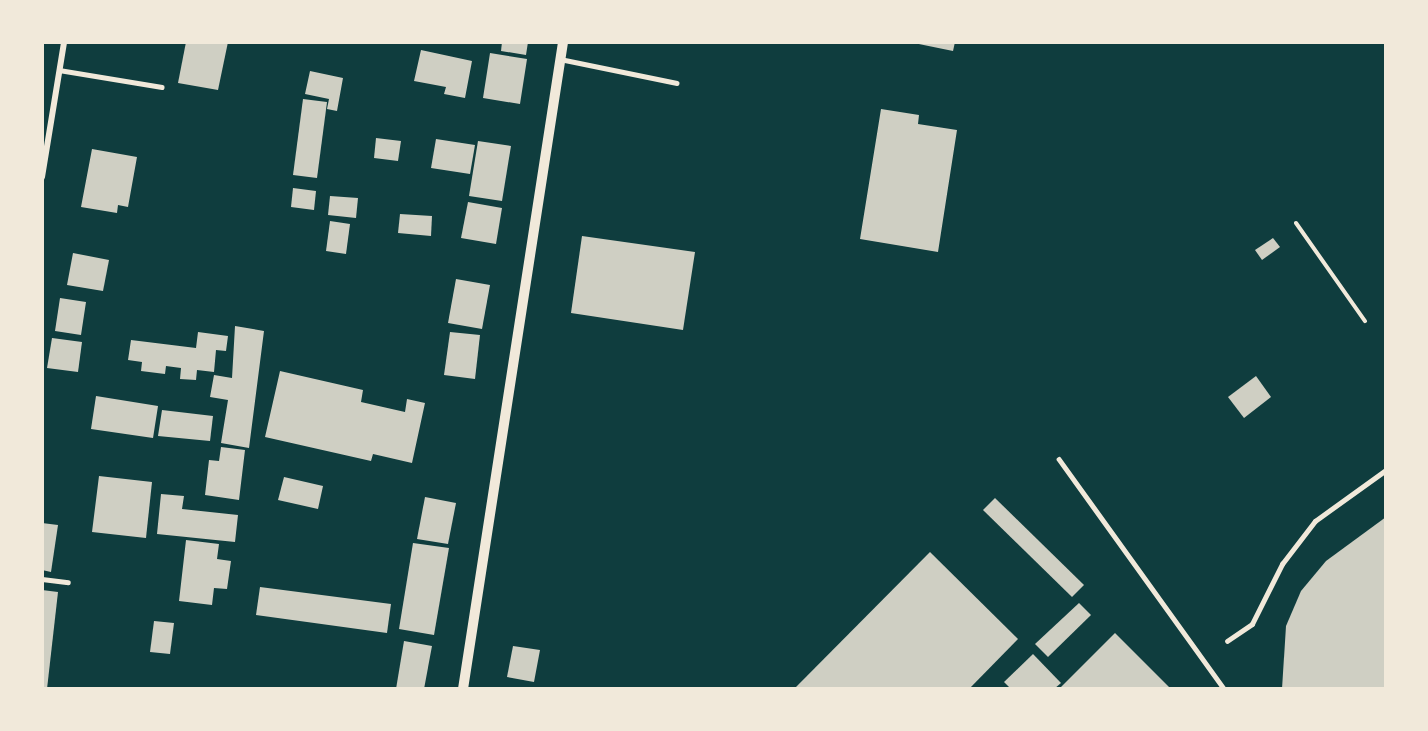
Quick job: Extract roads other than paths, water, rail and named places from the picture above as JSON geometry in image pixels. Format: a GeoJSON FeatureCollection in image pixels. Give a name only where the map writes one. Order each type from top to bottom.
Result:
{"type":"FeatureCollection","features":[{"type":"Feature","properties":{"kind":"street"},"geometry":{"type":"LineString","coordinates":[[42,177],[64,42]]}},
{"type":"Feature","properties":{"kind":"street"},"geometry":{"type":"LineString","coordinates":[[463,689],[563,42]]}},
{"type":"Feature","properties":{"kind":"lane"},"geometry":{"type":"LineString","coordinates":[[560,59],[677,83]]}},
{"type":"Feature","properties":{"kind":"lane"},"geometry":{"type":"LineString","coordinates":[[59,70],[162,87]]}},
{"type":"Feature","properties":{"kind":"lane"},"geometry":{"type":"LineString","coordinates":[[1059,459],[1224,689]]}},
{"type":"Feature","properties":{"kind":"lane"},"geometry":{"type":"LineString","coordinates":[[1227,641],[1252,624],[1282,564],[1315,521],[1386,470]]}},
{"type":"Feature","properties":{"kind":"lane"},"geometry":{"type":"LineString","coordinates":[[42,579],[68,582]]}}]}
